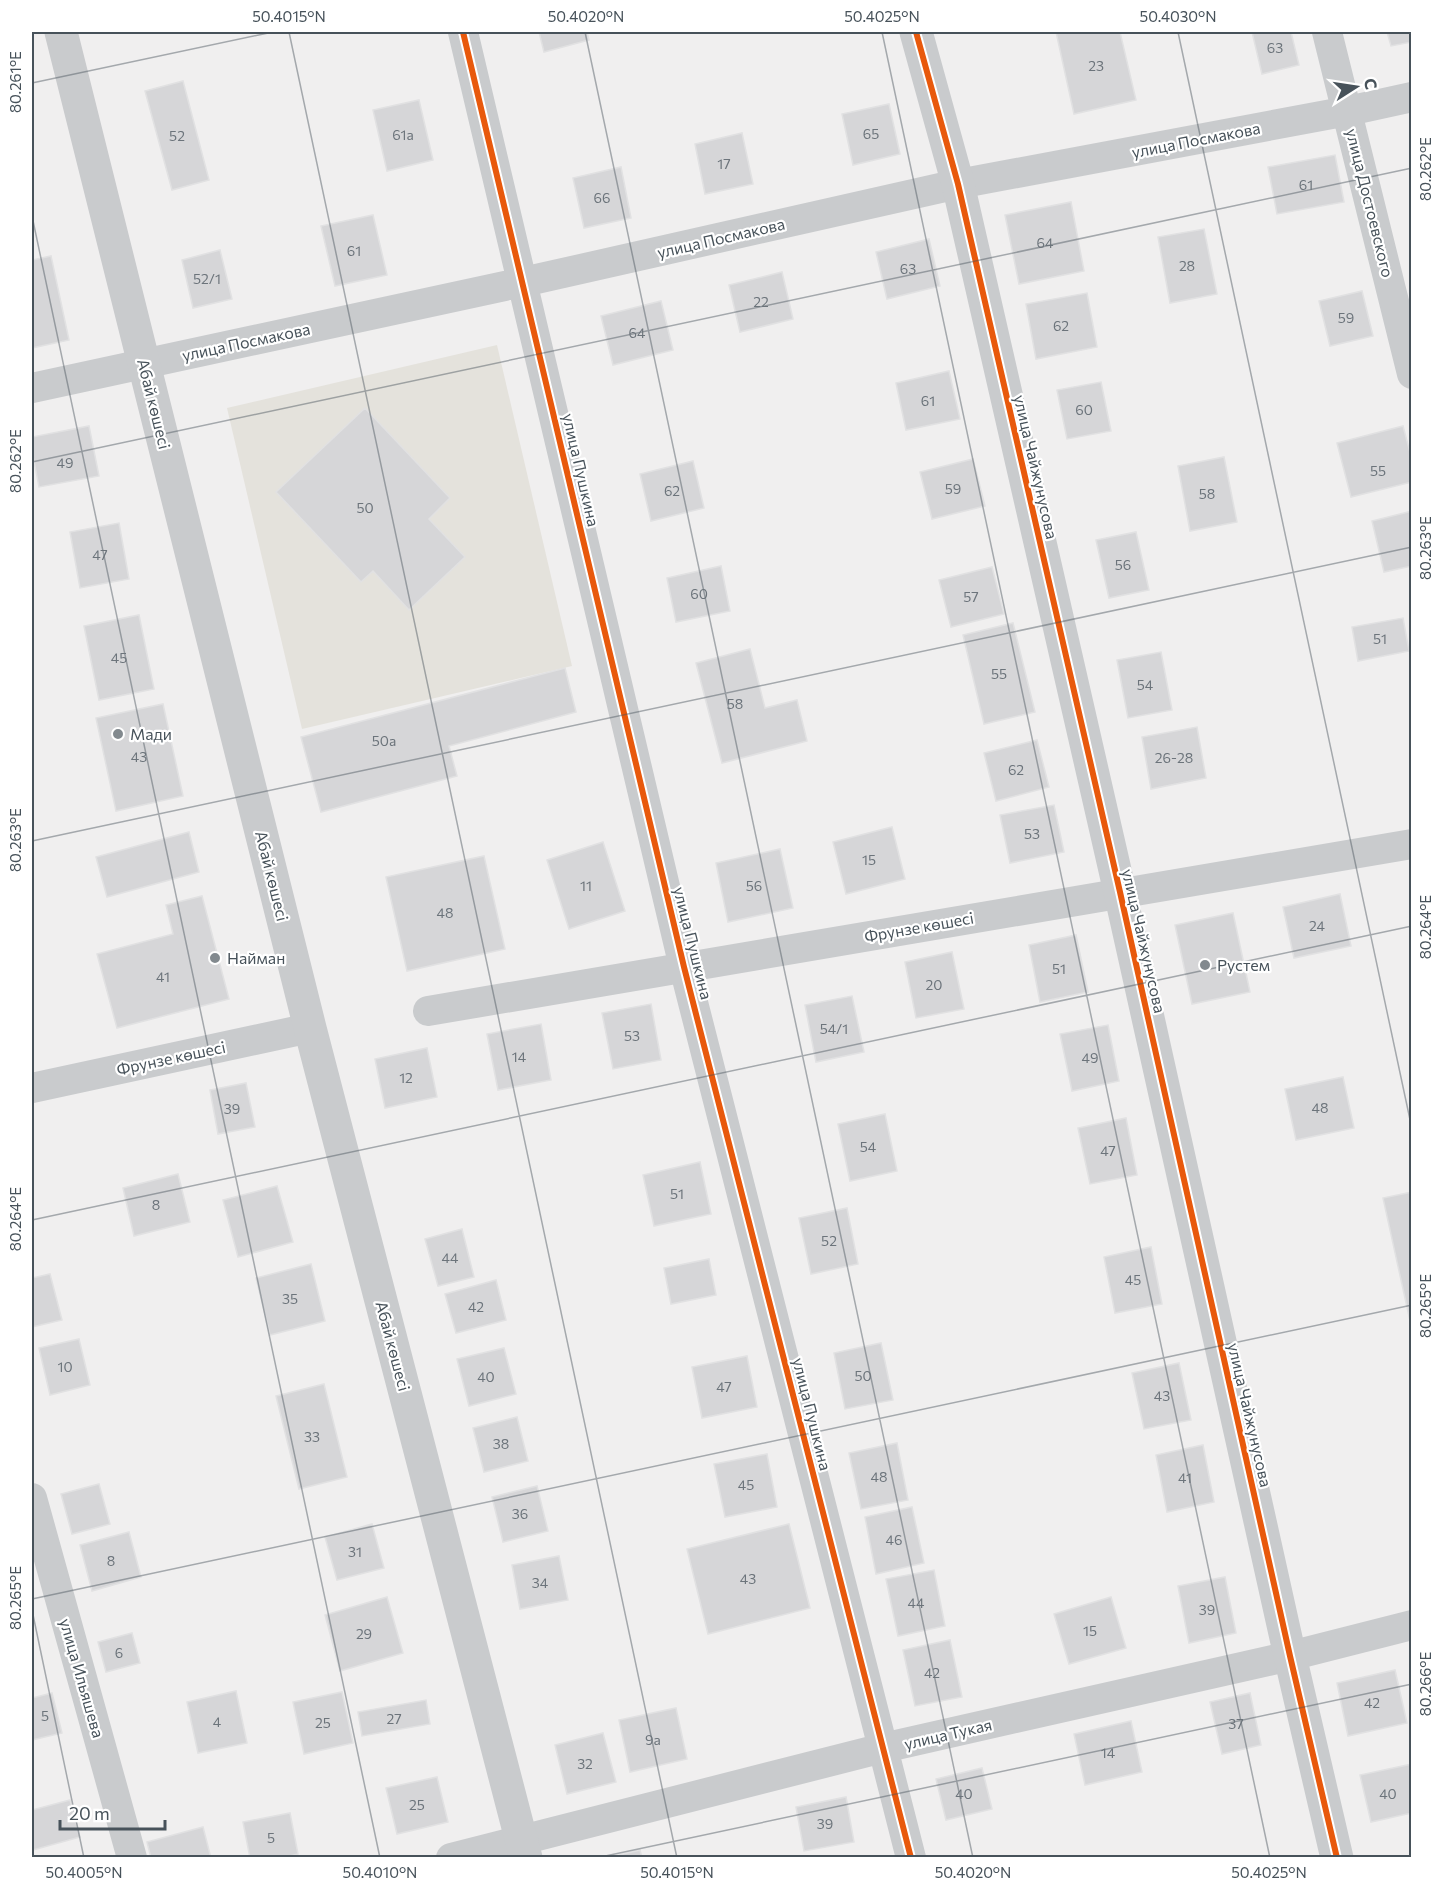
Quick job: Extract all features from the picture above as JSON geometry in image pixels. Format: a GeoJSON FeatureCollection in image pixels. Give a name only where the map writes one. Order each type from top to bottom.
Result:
{"type":"FeatureCollection","features":[{"type":"Feature","properties":{"kind":"street","name":"Абай көшесі"},"geometry":{"type":"LineString","coordinates":[[60,32],[310,1028],[523,1849]]}},
{"type":"Feature","properties":{"kind":"street","name":"улица Пушкина"},"geometry":{"type":"LineString","coordinates":[[463,32],[684,967],[911,1857]]}},
{"type":"Feature","properties":{"kind":"street","name":"улица Чайжунусова"},"geometry":{"type":"LineString","coordinates":[[916,32],[958,184],[1337,1857]]}},
{"type":"Feature","properties":{"kind":"street","name":"улица Достоевского"},"geometry":{"type":"LineString","coordinates":[[1327,32],[1412,374]]}},
{"type":"Feature","properties":{"kind":"street","name":"улица Посмакова"},"geometry":{"type":"LineString","coordinates":[[32,388],[523,282],[958,184],[1412,97]]}},
{"type":"Feature","properties":{"kind":"street","name":"Фрунзе көшесі"},"geometry":{"type":"LineString","coordinates":[[428,1011],[1412,844]]}},
{"type":"Feature","properties":{"kind":"street","name":"Фрунзе көшесі"},"geometry":{"type":"LineString","coordinates":[[32,1088],[310,1028]]}},
{"type":"Feature","properties":{"kind":"street","name":"улица Ильяшева"},"geometry":{"type":"LineString","coordinates":[[32,1498],[132,1857]]}},
{"type":"Feature","properties":{"kind":"street","name":"улица Тукая"},"geometry":{"type":"LineString","coordinates":[[451,1857],[523,1849],[883,1748],[1290,1656],[1412,1625]]}},
{"type":"Feature","properties":{"kind":"shaded area"},"geometry":{"type":"Polygon","coordinates":[[[497,345],[572,666],[302,729],[227,408],[497,345]]]}},
{"type":"Feature","properties":{"kind":"building"},"geometry":{"type":"Polygon","coordinates":[[[539,32],[587,32],[589,40],[544,52],[539,32]]]}},
{"type":"Feature","properties":{"kind":"building"},"geometry":{"type":"Polygon","coordinates":[[[1056,32],[1120,32],[1136,100],[1074,114],[1056,32]]]}},
{"type":"Feature","properties":{"kind":"building"},"geometry":{"type":"Polygon","coordinates":[[[1252,32],[1291,32],[1299,65],[1262,74],[1252,32]]]}},
{"type":"Feature","properties":{"kind":"building"},"geometry":{"type":"Polygon","coordinates":[[[1387,32],[1412,32],[1412,42],[1391,46],[1387,32]]]}},
{"type":"Feature","properties":{"kind":"building"},"geometry":{"type":"Polygon","coordinates":[[[183,81],[209,180],[172,190],[145,91],[183,81]]]}},
{"type":"Feature","properties":{"kind":"building"},"geometry":{"type":"Polygon","coordinates":[[[419,100],[433,160],[387,171],[373,110],[419,100]]]}},
{"type":"Feature","properties":{"kind":"building"},"geometry":{"type":"Polygon","coordinates":[[[889,104],[900,154],[853,165],[842,114],[889,104]]]}},
{"type":"Feature","properties":{"kind":"building"},"geometry":{"type":"Polygon","coordinates":[[[742,133],[753,184],[705,194],[695,144],[742,133]]]}},
{"type":"Feature","properties":{"kind":"building"},"geometry":{"type":"Polygon","coordinates":[[[1335,155],[1344,202],[1277,214],[1268,167],[1335,155]]]}},
{"type":"Feature","properties":{"kind":"building"},"geometry":{"type":"Polygon","coordinates":[[[621,167],[631,218],[584,228],[573,178],[621,167]]]}},
{"type":"Feature","properties":{"kind":"building"},"geometry":{"type":"Polygon","coordinates":[[[1071,202],[1084,271],[1019,284],[1005,215],[1071,202]]]}},
{"type":"Feature","properties":{"kind":"building"},"geometry":{"type":"Polygon","coordinates":[[[373,215],[387,275],[335,286],[321,226],[373,215]]]}},
{"type":"Feature","properties":{"kind":"building"},"geometry":{"type":"Polygon","coordinates":[[[1204,229],[1217,294],[1170,303],[1158,237],[1204,229]]]}},
{"type":"Feature","properties":{"kind":"building"},"geometry":{"type":"Polygon","coordinates":[[[929,239],[940,286],[887,299],[876,252],[929,239]]]}},
{"type":"Feature","properties":{"kind":"building"},"geometry":{"type":"Polygon","coordinates":[[[220,250],[232,299],[193,308],[182,260],[220,250]]]}},
{"type":"Feature","properties":{"kind":"building"},"geometry":{"type":"Polygon","coordinates":[[[51,256],[69,340],[32,348],[32,260],[51,256]]]}},
{"type":"Feature","properties":{"kind":"building"},"geometry":{"type":"Polygon","coordinates":[[[782,272],[793,319],[740,332],[729,285],[782,272]]]}},
{"type":"Feature","properties":{"kind":"building"},"geometry":{"type":"Polygon","coordinates":[[[1362,291],[1373,336],[1330,346],[1319,301],[1362,291]]]}},
{"type":"Feature","properties":{"kind":"building"},"geometry":{"type":"Polygon","coordinates":[[[1087,293],[1097,347],[1036,359],[1026,304],[1087,293]]]}},
{"type":"Feature","properties":{"kind":"building"},"geometry":{"type":"Polygon","coordinates":[[[661,301],[673,350],[613,365],[601,316],[661,301]]]}},
{"type":"Feature","properties":{"kind":"building"},"geometry":{"type":"Polygon","coordinates":[[[949,371],[960,419],[906,430],[896,383],[949,371]]]}},
{"type":"Feature","properties":{"kind":"building"},"geometry":{"type":"Polygon","coordinates":[[[1101,382],[1111,431],[1067,439],[1057,390],[1101,382]]]}},
{"type":"Feature","properties":{"kind":"building"},"geometry":{"type":"Polygon","coordinates":[[[365,408],[450,498],[429,519],[465,557],[409,610],[373,571],[361,582],[276,492],[365,408]]]}},
{"type":"Feature","properties":{"kind":"building"},"geometry":{"type":"Polygon","coordinates":[[[89,426],[99,476],[39,487],[32,451],[32,437],[89,426]]]}},
{"type":"Feature","properties":{"kind":"building"},"geometry":{"type":"Polygon","coordinates":[[[1403,426],[1412,460],[1412,482],[1351,497],[1337,443],[1403,426]]]}},
{"type":"Feature","properties":{"kind":"building"},"geometry":{"type":"Polygon","coordinates":[[[1224,457],[1237,522],[1190,531],[1178,466],[1224,457]]]}},
{"type":"Feature","properties":{"kind":"building"},"geometry":{"type":"Polygon","coordinates":[[[973,459],[985,506],[932,519],[920,472],[973,459]]]}},
{"type":"Feature","properties":{"kind":"building"},"geometry":{"type":"Polygon","coordinates":[[[693,461],[704,508],[651,521],[640,474],[693,461]]]}},
{"type":"Feature","properties":{"kind":"building"},"geometry":{"type":"Polygon","coordinates":[[[1412,511],[1412,566],[1384,572],[1372,521],[1412,511]]]}},
{"type":"Feature","properties":{"kind":"building"},"geometry":{"type":"Polygon","coordinates":[[[119,523],[129,579],[80,588],[70,532],[119,523]]]}},
{"type":"Feature","properties":{"kind":"building"},"geometry":{"type":"Polygon","coordinates":[[[1136,532],[1149,590],[1109,598],[1096,540],[1136,532]]]}},
{"type":"Feature","properties":{"kind":"building"},"geometry":{"type":"Polygon","coordinates":[[[721,566],[730,611],[676,622],[667,578],[721,566]]]}},
{"type":"Feature","properties":{"kind":"building"},"geometry":{"type":"Polygon","coordinates":[[[992,567],[1004,614],[951,627],[939,580],[992,567]]]}},
{"type":"Feature","properties":{"kind":"building"},"geometry":{"type":"Polygon","coordinates":[[[139,615],[154,689],[99,700],[84,626],[139,615]]]}},
{"type":"Feature","properties":{"kind":"building"},"geometry":{"type":"Polygon","coordinates":[[[1403,618],[1409,651],[1358,661],[1352,627],[1403,618]]]}},
{"type":"Feature","properties":{"kind":"building"},"geometry":{"type":"Polygon","coordinates":[[[1013,623],[1035,712],[984,724],[963,635],[1013,623]]]}},
{"type":"Feature","properties":{"kind":"building"},"geometry":{"type":"Polygon","coordinates":[[[750,649],[765,708],[797,700],[807,741],[722,763],[696,663],[750,649]]]}},
{"type":"Feature","properties":{"kind":"building"},"geometry":{"type":"Polygon","coordinates":[[[1161,652],[1172,710],[1128,718],[1117,660],[1161,652]]]}},
{"type":"Feature","properties":{"kind":"building"},"geometry":{"type":"Polygon","coordinates":[[[565,668],[576,712],[449,746],[457,776],[321,812],[301,737],[565,668]]]}},
{"type":"Feature","properties":{"kind":"building"},"geometry":{"type":"Polygon","coordinates":[[[163,704],[183,796],[116,811],[96,718],[163,704]]]}},
{"type":"Feature","properties":{"kind":"building"},"geometry":{"type":"Polygon","coordinates":[[[1197,727],[1206,778],[1151,789],[1142,737],[1197,727]]]}},
{"type":"Feature","properties":{"kind":"building"},"geometry":{"type":"Polygon","coordinates":[[[1037,740],[1049,787],[996,801],[984,753],[1037,740]]]}},
{"type":"Feature","properties":{"kind":"building"},"geometry":{"type":"Polygon","coordinates":[[[1054,805],[1064,852],[1010,863],[1000,815],[1054,805]]]}},
{"type":"Feature","properties":{"kind":"building"},"geometry":{"type":"Polygon","coordinates":[[[892,827],[905,879],[846,894],[833,842],[892,827]]]}},
{"type":"Feature","properties":{"kind":"building"},"geometry":{"type":"Polygon","coordinates":[[[189,832],[199,872],[107,897],[96,857],[189,832]]]}},
{"type":"Feature","properties":{"kind":"building"},"geometry":{"type":"Polygon","coordinates":[[[603,842],[625,911],[569,929],[547,860],[603,842]]]}},
{"type":"Feature","properties":{"kind":"building"},"geometry":{"type":"Polygon","coordinates":[[[780,849],[793,908],[728,922],[716,863],[780,849]]]}},
{"type":"Feature","properties":{"kind":"building"},"geometry":{"type":"Polygon","coordinates":[[[484,856],[505,949],[407,971],[386,877],[484,856]]]}},
{"type":"Feature","properties":{"kind":"building"},"geometry":{"type":"Polygon","coordinates":[[[1340,894],[1351,946],[1294,958],[1283,907],[1340,894]]]}},
{"type":"Feature","properties":{"kind":"building"},"geometry":{"type":"Polygon","coordinates":[[[202,896],[229,999],[117,1028],[97,954],[173,934],[166,905],[202,896]]]}},
{"type":"Feature","properties":{"kind":"building"},"geometry":{"type":"Polygon","coordinates":[[[1233,913],[1250,992],[1192,1004],[1175,925],[1233,913]]]}},
{"type":"Feature","properties":{"kind":"building"},"geometry":{"type":"Polygon","coordinates":[[[1076,935],[1088,992],[1040,1002],[1029,945],[1076,935]]]}},
{"type":"Feature","properties":{"kind":"building"},"geometry":{"type":"Polygon","coordinates":[[[952,952],[964,1009],[916,1018],[905,962],[952,952]]]}},
{"type":"Feature","properties":{"kind":"building"},"geometry":{"type":"Polygon","coordinates":[[[852,996],[864,1052],[816,1062],[805,1005],[852,996]]]}},
{"type":"Feature","properties":{"kind":"building"},"geometry":{"type":"Polygon","coordinates":[[[651,1004],[661,1060],[613,1069],[602,1013],[651,1004]]]}},
{"type":"Feature","properties":{"kind":"building"},"geometry":{"type":"Polygon","coordinates":[[[541,1024],[551,1080],[498,1090],[487,1034],[541,1024]]]}},
{"type":"Feature","properties":{"kind":"building"},"geometry":{"type":"Polygon","coordinates":[[[1108,1025],[1119,1081],[1072,1091],[1060,1034],[1108,1025]]]}},
{"type":"Feature","properties":{"kind":"building"},"geometry":{"type":"Polygon","coordinates":[[[427,1048],[437,1097],[385,1108],[375,1059],[427,1048]]]}},
{"type":"Feature","properties":{"kind":"building"},"geometry":{"type":"Polygon","coordinates":[[[1343,1077],[1354,1128],[1296,1140],[1285,1089],[1343,1077]]]}},
{"type":"Feature","properties":{"kind":"building"},"geometry":{"type":"Polygon","coordinates":[[[246,1083],[255,1127],[218,1134],[210,1090],[246,1083]]]}},
{"type":"Feature","properties":{"kind":"building"},"geometry":{"type":"Polygon","coordinates":[[[885,1114],[897,1171],[850,1181],[838,1124],[885,1114]]]}},
{"type":"Feature","properties":{"kind":"building"},"geometry":{"type":"Polygon","coordinates":[[[1126,1118],[1137,1175],[1090,1184],[1078,1128],[1126,1118]]]}},
{"type":"Feature","properties":{"kind":"building"},"geometry":{"type":"Polygon","coordinates":[[[700,1162],[711,1214],[654,1226],[643,1175],[700,1162]]]}},
{"type":"Feature","properties":{"kind":"building"},"geometry":{"type":"Polygon","coordinates":[[[178,1174],[190,1222],[134,1236],[123,1188],[178,1174]]]}},
{"type":"Feature","properties":{"kind":"building"},"geometry":{"type":"Polygon","coordinates":[[[277,1186],[293,1242],[238,1257],[223,1200],[277,1186]]]}},
{"type":"Feature","properties":{"kind":"building"},"geometry":{"type":"Polygon","coordinates":[[[1412,1192],[1412,1330],[1383,1198],[1412,1192]]]}},
{"type":"Feature","properties":{"kind":"building"},"geometry":{"type":"Polygon","coordinates":[[[847,1208],[858,1264],[811,1274],[799,1218],[847,1208]]]}},
{"type":"Feature","properties":{"kind":"building"},"geometry":{"type":"Polygon","coordinates":[[[462,1229],[474,1277],[438,1286],[425,1239],[462,1229]]]}},
{"type":"Feature","properties":{"kind":"building"},"geometry":{"type":"Polygon","coordinates":[[[1151,1247],[1162,1304],[1115,1313],[1104,1257],[1151,1247]]]}},
{"type":"Feature","properties":{"kind":"building"},"geometry":{"type":"Polygon","coordinates":[[[709,1259],[716,1295],[671,1304],[664,1268],[709,1259]]]}},
{"type":"Feature","properties":{"kind":"building"},"geometry":{"type":"Polygon","coordinates":[[[311,1264],[325,1321],[270,1335],[256,1278],[311,1264]]]}},
{"type":"Feature","properties":{"kind":"building"},"geometry":{"type":"Polygon","coordinates":[[[50,1274],[62,1320],[32,1327],[32,1278],[50,1274]]]}},
{"type":"Feature","properties":{"kind":"building"},"geometry":{"type":"Polygon","coordinates":[[[496,1280],[506,1320],[456,1333],[445,1294],[496,1280]]]}},
{"type":"Feature","properties":{"kind":"building"},"geometry":{"type":"Polygon","coordinates":[[[79,1339],[90,1385],[50,1395],[39,1348],[79,1339]]]}},
{"type":"Feature","properties":{"kind":"building"},"geometry":{"type":"Polygon","coordinates":[[[881,1343],[893,1400],[845,1409],[834,1353],[881,1343]]]}},
{"type":"Feature","properties":{"kind":"building"},"geometry":{"type":"Polygon","coordinates":[[[504,1348],[516,1394],[469,1406],[457,1359],[504,1348]]]}},
{"type":"Feature","properties":{"kind":"building"},"geometry":{"type":"Polygon","coordinates":[[[747,1356],[757,1407],[702,1418],[692,1367],[747,1356]]]}},
{"type":"Feature","properties":{"kind":"building"},"geometry":{"type":"Polygon","coordinates":[[[1179,1363],[1191,1420],[1144,1429],[1132,1373],[1179,1363]]]}},
{"type":"Feature","properties":{"kind":"building"},"geometry":{"type":"Polygon","coordinates":[[[324,1384],[347,1477],[299,1489],[276,1396],[324,1384]]]}},
{"type":"Feature","properties":{"kind":"building"},"geometry":{"type":"Polygon","coordinates":[[[517,1417],[528,1461],[484,1472],[473,1428],[517,1417]]]}},
{"type":"Feature","properties":{"kind":"building"},"geometry":{"type":"Polygon","coordinates":[[[897,1443],[908,1500],[861,1509],[849,1453],[897,1443]]]}},
{"type":"Feature","properties":{"kind":"building"},"geometry":{"type":"Polygon","coordinates":[[[1203,1445],[1214,1502],[1167,1512],[1156,1455],[1203,1445]]]}},
{"type":"Feature","properties":{"kind":"building"},"geometry":{"type":"Polygon","coordinates":[[[767,1454],[777,1507],[725,1517],[714,1464],[767,1454]]]}},
{"type":"Feature","properties":{"kind":"building"},"geometry":{"type":"Polygon","coordinates":[[[99,1484],[110,1524],[72,1534],[61,1494],[99,1484]]]}},
{"type":"Feature","properties":{"kind":"building"},"geometry":{"type":"Polygon","coordinates":[[[537,1486],[548,1531],[503,1542],[492,1497],[537,1486]]]}},
{"type":"Feature","properties":{"kind":"building"},"geometry":{"type":"Polygon","coordinates":[[[912,1507],[924,1563],[876,1574],[865,1517],[912,1507]]]}},
{"type":"Feature","properties":{"kind":"building"},"geometry":{"type":"Polygon","coordinates":[[[372,1524],[384,1568],[337,1580],[325,1537],[372,1524]]]}},
{"type":"Feature","properties":{"kind":"building"},"geometry":{"type":"Polygon","coordinates":[[[789,1524],[810,1608],[708,1634],[687,1549],[789,1524]]]}},
{"type":"Feature","properties":{"kind":"building"},"geometry":{"type":"Polygon","coordinates":[[[129,1532],[141,1577],[92,1591],[80,1545],[129,1532]]]}},
{"type":"Feature","properties":{"kind":"building"},"geometry":{"type":"Polygon","coordinates":[[[559,1556],[568,1600],[520,1609],[512,1565],[559,1556]]]}},
{"type":"Feature","properties":{"kind":"building"},"geometry":{"type":"Polygon","coordinates":[[[934,1570],[945,1626],[898,1636],[886,1579],[934,1570]]]}},
{"type":"Feature","properties":{"kind":"building"},"geometry":{"type":"Polygon","coordinates":[[[1225,1577],[1236,1633],[1189,1643],[1178,1586],[1225,1577]]]}},
{"type":"Feature","properties":{"kind":"building"},"geometry":{"type":"Polygon","coordinates":[[[387,1597],[403,1653],[340,1671],[325,1615],[387,1597]]]}},
{"type":"Feature","properties":{"kind":"building"},"geometry":{"type":"Polygon","coordinates":[[[1111,1597],[1126,1648],[1069,1664],[1054,1614],[1111,1597]]]}},
{"type":"Feature","properties":{"kind":"building"},"geometry":{"type":"Polygon","coordinates":[[[132,1633],[140,1663],[106,1672],[98,1642],[132,1633]]]}},
{"type":"Feature","properties":{"kind":"building"},"geometry":{"type":"Polygon","coordinates":[[[950,1640],[962,1697],[915,1706],[903,1650],[950,1640]]]}},
{"type":"Feature","properties":{"kind":"building"},"geometry":{"type":"Polygon","coordinates":[[[1395,1670],[1407,1723],[1348,1736],[1337,1683],[1395,1670]]]}},
{"type":"Feature","properties":{"kind":"building"},"geometry":{"type":"Polygon","coordinates":[[[236,1691],[247,1743],[198,1753],[187,1702],[236,1691]]]}},
{"type":"Feature","properties":{"kind":"building"},"geometry":{"type":"Polygon","coordinates":[[[342,1692],[353,1743],[304,1754],[293,1702],[342,1692]]]}},
{"type":"Feature","properties":{"kind":"building"},"geometry":{"type":"Polygon","coordinates":[[[52,1693],[62,1733],[32,1740],[32,1698],[52,1693]]]}},
{"type":"Feature","properties":{"kind":"building"},"geometry":{"type":"Polygon","coordinates":[[[1250,1693],[1261,1745],[1222,1754],[1210,1702],[1250,1693]]]}},
{"type":"Feature","properties":{"kind":"building"},"geometry":{"type":"Polygon","coordinates":[[[426,1700],[430,1724],[362,1736],[358,1712],[426,1700]]]}},
{"type":"Feature","properties":{"kind":"building"},"geometry":{"type":"Polygon","coordinates":[[[676,1708],[687,1759],[630,1772],[619,1720],[676,1708]]]}},
{"type":"Feature","properties":{"kind":"building"},"geometry":{"type":"Polygon","coordinates":[[[1131,1721],[1142,1772],[1085,1785],[1074,1734],[1131,1721]]]}},
{"type":"Feature","properties":{"kind":"building"},"geometry":{"type":"Polygon","coordinates":[[[603,1733],[616,1782],[567,1794],[555,1745],[603,1733]]]}},
{"type":"Feature","properties":{"kind":"building"},"geometry":{"type":"Polygon","coordinates":[[[1412,1764],[1412,1813],[1371,1822],[1360,1775],[1412,1764]]]}},
{"type":"Feature","properties":{"kind":"building"},"geometry":{"type":"Polygon","coordinates":[[[982,1768],[992,1809],[946,1820],[936,1779],[982,1768]]]}},
{"type":"Feature","properties":{"kind":"building"},"geometry":{"type":"Polygon","coordinates":[[[437,1777],[448,1822],[397,1834],[386,1788],[437,1777]]]}},
{"type":"Feature","properties":{"kind":"building"},"geometry":{"type":"Polygon","coordinates":[[[846,1797],[854,1842],[804,1851],[796,1807],[846,1797]]]}},
{"type":"Feature","properties":{"kind":"building"},"geometry":{"type":"Polygon","coordinates":[[[70,1800],[80,1837],[33,1850],[32,1810],[70,1800]]]}},
{"type":"Feature","properties":{"kind":"building"},"geometry":{"type":"Polygon","coordinates":[[[290,1813],[298,1854],[282,1858],[250,1858],[243,1822],[290,1813]]]}},
{"type":"Feature","properties":{"kind":"building"},"geometry":{"type":"Polygon","coordinates":[[[203,1827],[211,1858],[151,1858],[147,1842],[203,1827]]]}},
{"type":"Feature","properties":{"kind":"building"},"geometry":{"type":"Polygon","coordinates":[[[640,1850],[642,1858],[607,1858],[640,1850]]]}},
{"type":"Feature","properties":{"kind":"cycle path"},"geometry":{"type":"LineString","coordinates":[[463,32],[684,967],[911,1858]]}},
{"type":"Feature","properties":{"kind":"cycle path"},"geometry":{"type":"LineString","coordinates":[[916,32],[958,184],[1337,1858]]}},
{"type":"Feature","properties":{"kind":"place","name":"Мади"},"geometry":{"type":"Point","coordinates":[118,734]}},
{"type":"Feature","properties":{"kind":"place","name":"Найман"},"geometry":{"type":"Point","coordinates":[215,958]}},
{"type":"Feature","properties":{"kind":"place","name":"Рустем"},"geometry":{"type":"Point","coordinates":[1205,965]}}]}
